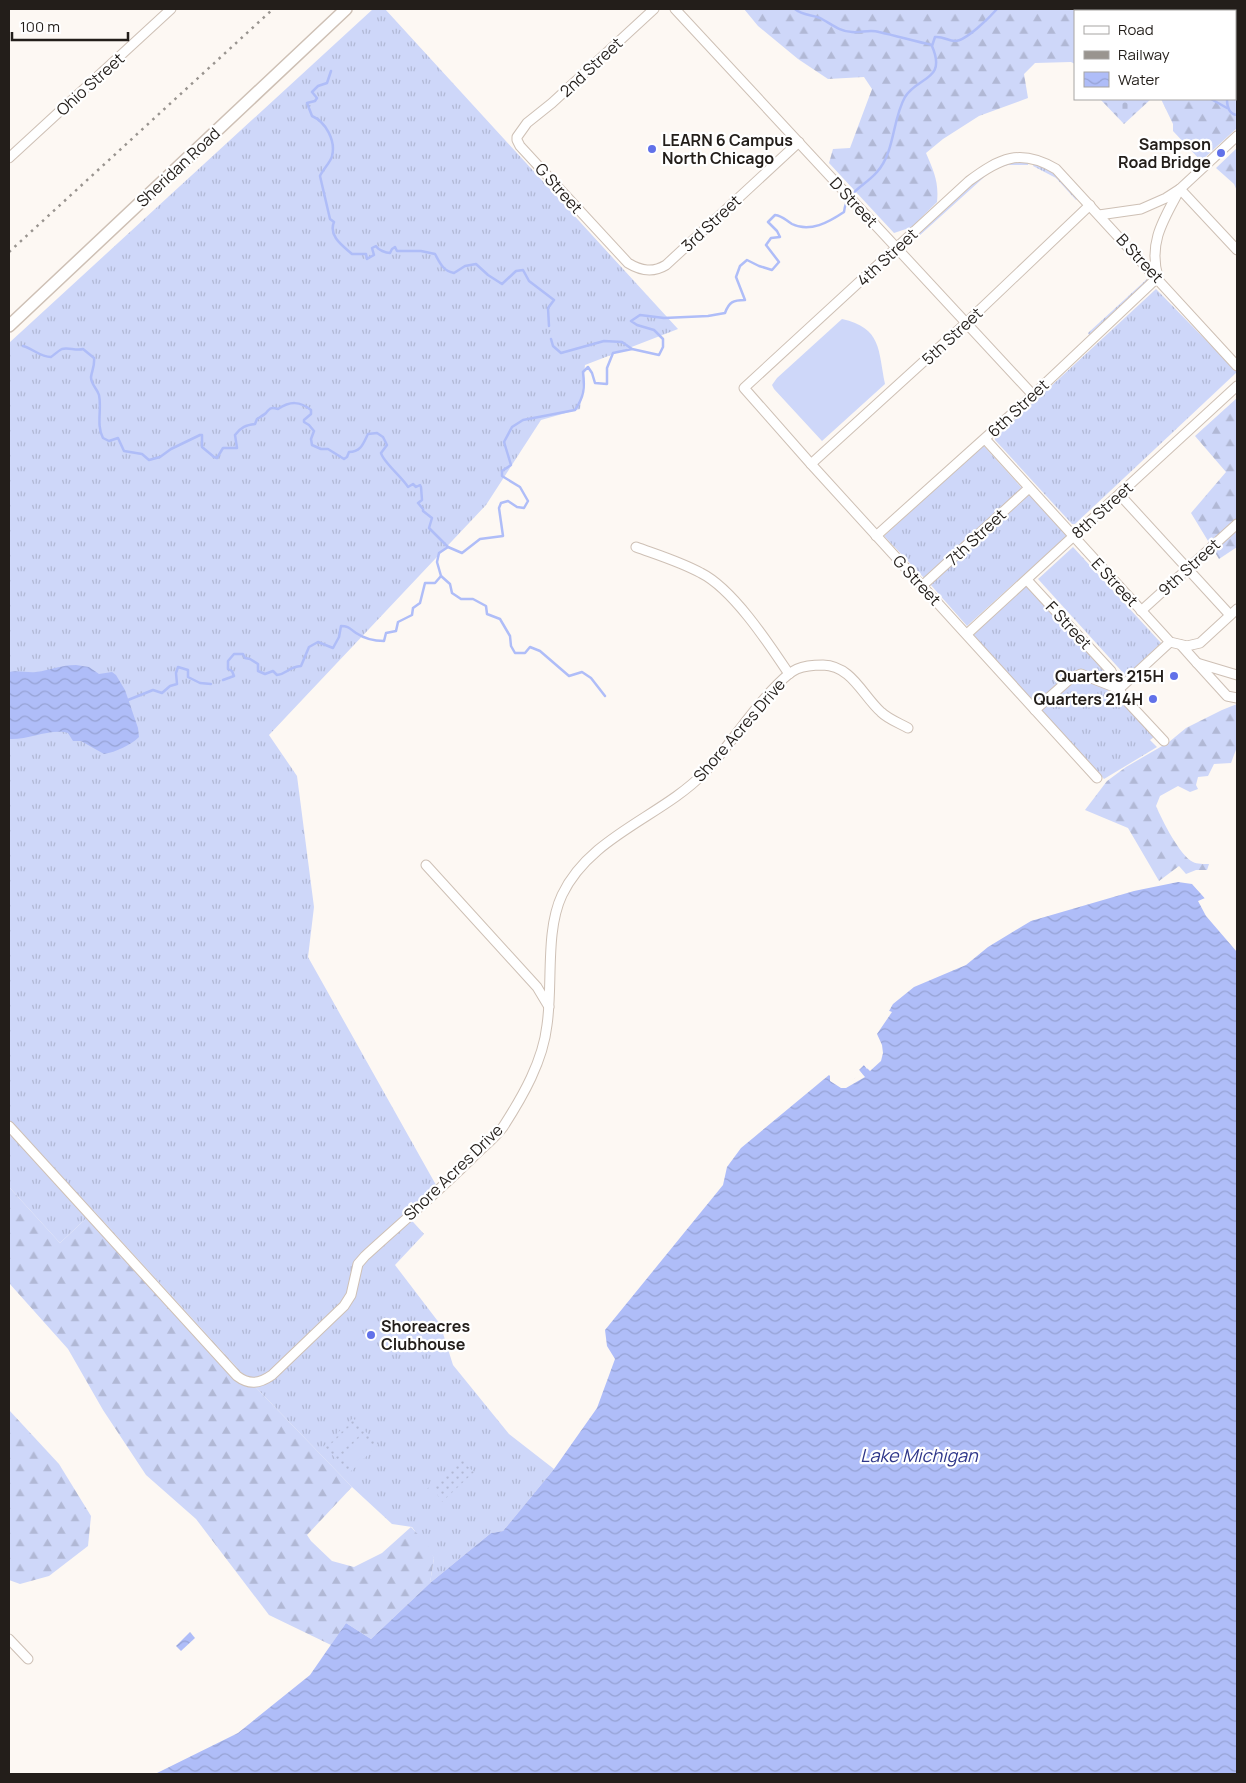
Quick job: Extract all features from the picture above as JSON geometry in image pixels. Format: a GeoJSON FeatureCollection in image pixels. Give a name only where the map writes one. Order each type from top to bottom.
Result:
{"type":"FeatureCollection","features":[{"type":"Feature","properties":{"kind":"main road","name":"Sheridan Road"},"geometry":{"type":"LineString","coordinates":[[9,326],[346,9]]}},
{"type":"Feature","properties":{"kind":"street","name":"Ohio Street"},"geometry":{"type":"LineString","coordinates":[[9,158],[171,9]]}},
{"type":"Feature","properties":{"kind":"street","name":"2nd Street"},"geometry":{"type":"LineString","coordinates":[[527,123],[654,9]]}},
{"type":"Feature","properties":{"kind":"street","name":"D Street"},"geometry":{"type":"LineString","coordinates":[[675,9],[1033,395]]}},
{"type":"Feature","properties":{"kind":"street","name":"G Street"},"geometry":{"type":"LineString","coordinates":[[527,123],[517,136],[520,146],[616,251]]}},
{"type":"Feature","properties":{"kind":"street"},"geometry":{"type":"LineString","coordinates":[[1099,214],[1141,209],[1152,205],[1180,189],[1237,136]]}},
{"type":"Feature","properties":{"kind":"street","name":"3rd Street"},"geometry":{"type":"LineString","coordinates":[[616,251],[628,263],[642,270],[658,270],[666,265],[799,142]]}},
{"type":"Feature","properties":{"kind":"street","name":"4th Street"},"geometry":{"type":"LineString","coordinates":[[752,382],[988,167],[1009,158],[1035,159]]}},
{"type":"Feature","properties":{"kind":"street","name":"B Street"},"geometry":{"type":"LineString","coordinates":[[1035,159],[1056,169],[1158,277],[1237,366]]}},
{"type":"Feature","properties":{"kind":"street"},"geometry":{"type":"LineString","coordinates":[[1180,189],[1237,250]]}},
{"type":"Feature","properties":{"kind":"street"},"geometry":{"type":"LineString","coordinates":[[1158,277],[1154,256],[1155,241],[1163,220],[1180,189]]}},
{"type":"Feature","properties":{"kind":"street","name":"5th Street"},"geometry":{"type":"LineString","coordinates":[[811,464],[966,323],[1090,205]]}},
{"type":"Feature","properties":{"kind":"street","name":"6th Street"},"geometry":{"type":"LineString","coordinates":[[876,536],[1033,395],[1158,277]]}},
{"type":"Feature","properties":{"kind":"street","name":"G Street"},"geometry":{"type":"LineString","coordinates":[[752,382],[744,388],[1097,778]]}},
{"type":"Feature","properties":{"kind":"street","name":"8th Street"},"geometry":{"type":"LineString","coordinates":[[967,634],[1237,386]]}},
{"type":"Feature","properties":{"kind":"street","name":"E Street"},"geometry":{"type":"LineString","coordinates":[[985,439],[1170,642]]}},
{"type":"Feature","properties":{"kind":"street","name":"7th Street"},"geometry":{"type":"LineString","coordinates":[[922,586],[1029,488]]}},
{"type":"Feature","properties":{"kind":"street"},"geometry":{"type":"LineString","coordinates":[[1035,710],[1071,678],[1081,674],[1119,689],[1170,642],[1193,646],[1200,643],[1234,612],[1188,568],[1120,495]]}},
{"type":"Feature","properties":{"kind":"street","name":"9th Street"},"geometry":{"type":"LineString","coordinates":[[1141,610],[1237,524]]}},
{"type":"Feature","properties":{"kind":"street"},"geometry":{"type":"LineString","coordinates":[[636,547],[701,573],[716,583],[739,607],[789,674]]}},
{"type":"Feature","properties":{"kind":"street","name":"F Street"},"geometry":{"type":"LineString","coordinates":[[1027,580],[1111,671],[1123,697],[1164,741]]}},
{"type":"Feature","properties":{"kind":"street"},"geometry":{"type":"LineString","coordinates":[[1197,664],[1200,643]]}},
{"type":"Feature","properties":{"kind":"street"},"geometry":{"type":"LineString","coordinates":[[1181,645],[1227,696],[1237,698]]}},
{"type":"Feature","properties":{"kind":"street"},"geometry":{"type":"LineString","coordinates":[[1197,664],[1237,675]]}},
{"type":"Feature","properties":{"kind":"street","name":"Shore Acres Drive"},"geometry":{"type":"LineString","coordinates":[[9,1126],[237,1376],[244,1380],[259,1383],[272,1376],[344,1306],[351,1295],[358,1264],[365,1256],[502,1128],[524,1090],[542,1051],[549,1007],[555,919],[562,896],[578,870],[623,830],[694,784],[708,770],[765,697],[789,674],[797,669],[812,665],[826,665],[840,670],[859,685],[883,714],[908,728]]}},
{"type":"Feature","properties":{"kind":"street"},"geometry":{"type":"LineString","coordinates":[[426,865],[537,987],[549,1007]]}},
{"type":"Feature","properties":{"kind":"street"},"geometry":{"type":"LineString","coordinates":[[9,1639],[28,1659]]}},
{"type":"Feature","properties":{"kind":"green space"},"geometry":{"type":"Polygon","coordinates":[[[373,9],[385,9],[678,329],[585,365],[580,409],[541,420],[486,505],[269,735],[297,776],[314,907],[308,957],[436,1185],[405,1213],[424,1234],[395,1265],[440,1324],[453,1365],[509,1434],[554,1469],[503,1531],[491,1533],[430,1583],[434,1558],[412,1527],[392,1524],[352,1487],[242,1373],[94,1211],[60,1243],[9,1187],[9,343],[373,9]]]}},
{"type":"Feature","properties":{"kind":"green space"},"geometry":{"type":"Polygon","coordinates":[[[744,9],[1237,9],[1237,128],[1201,161],[1173,131],[1173,124],[1161,100],[1236,100],[1236,10],[1074,10],[1074,64],[1035,63],[1024,74],[1028,98],[979,116],[943,139],[926,153],[937,183],[937,202],[912,227],[894,233],[829,163],[833,149],[850,148],[872,89],[864,77],[828,79],[798,59],[758,26],[744,9]]]}},
{"type":"Feature","properties":{"kind":"green space"},"geometry":{"type":"Polygon","coordinates":[[[1101,100],[1150,100],[1124,124],[1101,100]]]}},
{"type":"Feature","properties":{"kind":"green space"},"geometry":{"type":"Polygon","coordinates":[[[1237,148],[1237,191],[1234,184],[1216,168],[1237,148]]]}},
{"type":"Feature","properties":{"kind":"green space"},"geometry":{"type":"Polygon","coordinates":[[[1029,162],[1028,165],[1008,165],[992,170],[908,244],[988,170],[1002,163],[1029,162]]]}},
{"type":"Feature","properties":{"kind":"green space"},"geometry":{"type":"Polygon","coordinates":[[[1034,163],[1053,172],[1078,198],[1076,200],[1056,178],[1033,166],[1034,163]]]}},
{"type":"Feature","properties":{"kind":"green space"},"geometry":{"type":"Polygon","coordinates":[[[1147,279],[1147,281],[1089,335],[1088,333],[1147,279]]]}},
{"type":"Feature","properties":{"kind":"green space"},"geometry":{"type":"Polygon","coordinates":[[[1156,289],[1237,372],[1075,524],[1072,524],[995,438],[1156,289]]]}},
{"type":"Feature","properties":{"kind":"green space"},"geometry":{"type":"Polygon","coordinates":[[[842,319],[865,328],[876,342],[885,384],[822,441],[772,385],[777,378],[842,319]]]}},
{"type":"Feature","properties":{"kind":"green space"},"geometry":{"type":"Polygon","coordinates":[[[1237,398],[1237,547],[1219,559],[1191,513],[1226,472],[1195,436],[1237,398]]]}},
{"type":"Feature","properties":{"kind":"green space"},"geometry":{"type":"Polygon","coordinates":[[[983,445],[1022,488],[924,578],[884,536],[983,445]]]}},
{"type":"Feature","properties":{"kind":"green space"},"geometry":{"type":"Polygon","coordinates":[[[1029,494],[1067,536],[967,626],[930,584],[1029,494]]]}},
{"type":"Feature","properties":{"kind":"green space"},"geometry":{"type":"Polygon","coordinates":[[[1073,547],[1161,643],[1126,676],[1038,579],[1073,547]]]}},
{"type":"Feature","properties":{"kind":"green space"},"geometry":{"type":"Polygon","coordinates":[[[1025,585],[1105,672],[1099,677],[1084,670],[1070,672],[1035,704],[971,634],[1025,585]]]}},
{"type":"Feature","properties":{"kind":"green space"},"geometry":{"type":"Polygon","coordinates":[[[1082,677],[1101,685],[1117,697],[1154,737],[1150,740],[1157,747],[1104,779],[1040,709],[1072,680],[1082,677]]]}},
{"type":"Feature","properties":{"kind":"green space"},"geometry":{"type":"Polygon","coordinates":[[[1237,704],[1237,747],[1231,763],[1214,764],[1208,776],[1198,777],[1196,785],[1198,789],[1190,792],[1178,786],[1160,796],[1156,806],[1183,853],[1193,862],[1209,864],[1207,870],[1196,870],[1186,874],[1179,866],[1159,881],[1128,828],[1085,810],[1107,781],[1126,767],[1169,742],[1186,728],[1237,704]]]}},
{"type":"Feature","properties":{"kind":"green space"},"geometry":{"type":"Polygon","coordinates":[[[9,1187],[60,1243],[94,1211],[242,1373],[352,1487],[307,1535],[332,1561],[354,1567],[382,1553],[411,1527],[427,1544],[434,1558],[430,1583],[371,1639],[346,1623],[331,1645],[269,1615],[196,1519],[146,1475],[103,1410],[68,1349],[9,1283],[9,1187]]]}},
{"type":"Feature","properties":{"kind":"green space"},"geometry":{"type":"Polygon","coordinates":[[[9,1410],[59,1464],[91,1516],[88,1546],[49,1576],[20,1584],[9,1580],[9,1410]]]}},
{"type":"Feature","properties":{"kind":"green space"},"geometry":{"type":"Polygon","coordinates":[[[353,1418],[378,1445],[349,1473],[324,1446],[353,1418]]]}},
{"type":"Feature","properties":{"kind":"green space"},"geometry":{"type":"Polygon","coordinates":[[[350,1426],[359,1436],[339,1454],[330,1445],[350,1426]]]}},
{"type":"Feature","properties":{"kind":"green space"},"geometry":{"type":"Polygon","coordinates":[[[362,1439],[371,1448],[351,1467],[342,1458],[362,1439]]]}},
{"type":"Feature","properties":{"kind":"green space"},"geometry":{"type":"Polygon","coordinates":[[[461,1460],[474,1472],[442,1502],[435,1491],[427,1489],[432,1485],[435,1486],[461,1460]]]}},
{"type":"Feature","properties":{"kind":"water"},"geometry":{"type":"Polygon","coordinates":[[[76,665],[89,667],[99,674],[112,672],[116,675],[125,690],[138,728],[139,737],[123,748],[104,754],[81,741],[73,741],[68,733],[64,732],[50,732],[9,739],[9,672],[36,672],[76,665]]]}},
{"type":"Feature","properties":{"kind":"water","name":"Lake Michigan"},"geometry":{"type":"Polygon","coordinates":[[[1178,882],[1192,884],[1237,934],[1237,1774],[155,1774],[238,1733],[310,1675],[346,1623],[371,1639],[430,1583],[491,1533],[503,1531],[554,1469],[597,1408],[615,1359],[607,1346],[605,1330],[723,1185],[727,1167],[741,1148],[829,1075],[841,1087],[862,1074],[859,1070],[864,1065],[867,1069],[878,1055],[876,1034],[893,1004],[914,987],[966,965],[988,947],[1031,921],[1134,891],[1178,882]]]}},
{"type":"Feature","properties":{"kind":"water"},"geometry":{"type":"Polygon","coordinates":[[[190,1632],[195,1638],[181,1651],[176,1646],[190,1632]]]}},
{"type":"Feature","properties":{"kind":"pier"},"geometry":{"type":"Polygon","coordinates":[[[1190,881],[1237,930],[1237,952],[1206,916],[1198,901],[1205,898],[1190,881]]]}},
{"type":"Feature","properties":{"kind":"pier"},"geometry":{"type":"Polygon","coordinates":[[[887,1010],[892,1012],[877,1034],[882,1045],[881,1061],[870,1071],[863,1064],[868,1065],[876,1054],[874,1033],[887,1010]]]}},
{"type":"Feature","properties":{"kind":"pier"},"geometry":{"type":"Polygon","coordinates":[[[859,1070],[865,1077],[846,1088],[841,1088],[830,1081],[830,1073],[841,1084],[855,1078],[859,1074],[857,1072],[859,1070]]]}},
{"type":"Feature","properties":{"kind":"waterway"},"geometry":{"type":"LineString","coordinates":[[795,9],[801,13],[820,18],[843,31],[876,31],[932,45]]}},
{"type":"Feature","properties":{"kind":"waterway"},"geometry":{"type":"LineString","coordinates":[[551,339],[553,346],[561,353],[604,341],[622,342],[632,349],[659,355],[663,347],[663,339],[654,330],[637,325],[631,321],[640,315],[664,318],[708,316],[725,313],[732,302],[745,300],[736,277],[740,266],[747,260],[772,270],[779,262],[766,245],[771,238],[780,237],[768,222],[775,215],[792,224],[812,227],[826,223],[844,212],[848,199],[852,194],[872,177],[883,164],[905,97],[933,72],[936,66],[936,57],[932,46],[935,37],[952,41],[960,40],[978,28],[997,9]]}},
{"type":"Feature","properties":{"kind":"waterway"},"geometry":{"type":"LineString","coordinates":[[331,71],[327,83],[318,86],[312,92],[317,98],[315,101],[307,103],[312,116],[326,127],[333,144],[332,158],[320,176],[330,219],[334,222],[333,232],[337,240],[352,254],[366,254],[367,259],[374,255],[372,248],[376,246],[388,253],[395,247],[397,251],[421,251],[435,254],[444,268],[454,273],[465,266],[476,264],[502,284],[516,271],[523,270],[529,281],[554,300],[548,308],[549,326]]}},
{"type":"Feature","properties":{"kind":"waterway"},"geometry":{"type":"LineString","coordinates":[[1213,100],[1227,108]]}},
{"type":"Feature","properties":{"kind":"waterway"},"geometry":{"type":"LineString","coordinates":[[1227,100],[1229,109],[1237,115]]}},
{"type":"Feature","properties":{"kind":"waterway"},"geometry":{"type":"LineString","coordinates":[[23,346],[44,356],[51,357],[62,349],[83,349],[94,358],[91,380],[99,395],[99,422],[103,438],[109,441],[118,438],[124,451],[142,454],[149,460],[160,457],[171,449],[200,435],[202,435],[202,447],[217,458],[223,448],[237,448],[235,435],[242,428],[255,424],[257,419],[271,408],[278,409],[291,403],[303,405],[311,410],[311,414],[304,422],[314,431],[311,439],[312,445],[321,449],[328,449],[344,459],[349,452],[356,451],[361,447],[368,434],[377,433],[383,437],[387,445],[381,453],[385,461],[408,487],[413,484],[416,487],[420,485],[422,500],[418,503],[423,511],[432,518],[429,528],[448,547],[462,553],[480,539],[503,536],[499,508],[501,503],[508,501],[517,507],[524,508],[528,501],[520,487],[502,476],[502,471],[511,465],[504,442],[512,427],[523,420],[575,410],[583,392],[583,372],[588,367],[595,383],[607,384],[607,368],[613,353],[632,349]]}},
{"type":"Feature","properties":{"kind":"waterway"},"geometry":{"type":"LineString","coordinates":[[223,680],[234,676],[232,671],[228,669],[228,661],[234,654],[243,654],[245,658],[258,664],[258,671],[265,674],[273,671],[277,675],[301,666],[309,647],[318,642],[333,648],[339,637],[341,626],[348,627],[366,638],[384,641],[386,633],[396,631],[398,622],[412,615],[413,608],[420,603],[425,583],[435,583],[441,576],[437,562],[439,553],[448,547]]}},
{"type":"Feature","properties":{"kind":"waterway"},"geometry":{"type":"LineString","coordinates":[[441,576],[450,584],[452,593],[461,599],[473,599],[486,606],[487,614],[500,619],[510,636],[511,646],[515,653],[525,653],[530,647],[540,651],[569,676],[582,672],[591,678],[605,696]]}},
{"type":"Feature","properties":{"kind":"waterway"},"geometry":{"type":"LineString","coordinates":[[128,700],[153,690],[162,693],[170,686],[177,684],[176,673],[178,667],[188,670],[188,677],[200,683],[211,684]]}},
{"type":"Feature","properties":{"kind":"railway"},"geometry":{"type":"LineString","coordinates":[[9,252],[273,9]]}},
{"type":"Feature","properties":{"kind":"place","name":"LEARN 6 Campus North Chicago"},"geometry":{"type":"Point","coordinates":[652,149]}},
{"type":"Feature","properties":{"kind":"place","name":"Sampson Road Bridge"},"geometry":{"type":"Point","coordinates":[1221,153]}},
{"type":"Feature","properties":{"kind":"place","name":"Quarters 215H"},"geometry":{"type":"Point","coordinates":[1174,676]}},
{"type":"Feature","properties":{"kind":"place","name":"Quarters 214H"},"geometry":{"type":"Point","coordinates":[1153,699]}},
{"type":"Feature","properties":{"kind":"place","name":"Shoreacres Clubhouse"},"geometry":{"type":"Point","coordinates":[371,1335]}}]}
